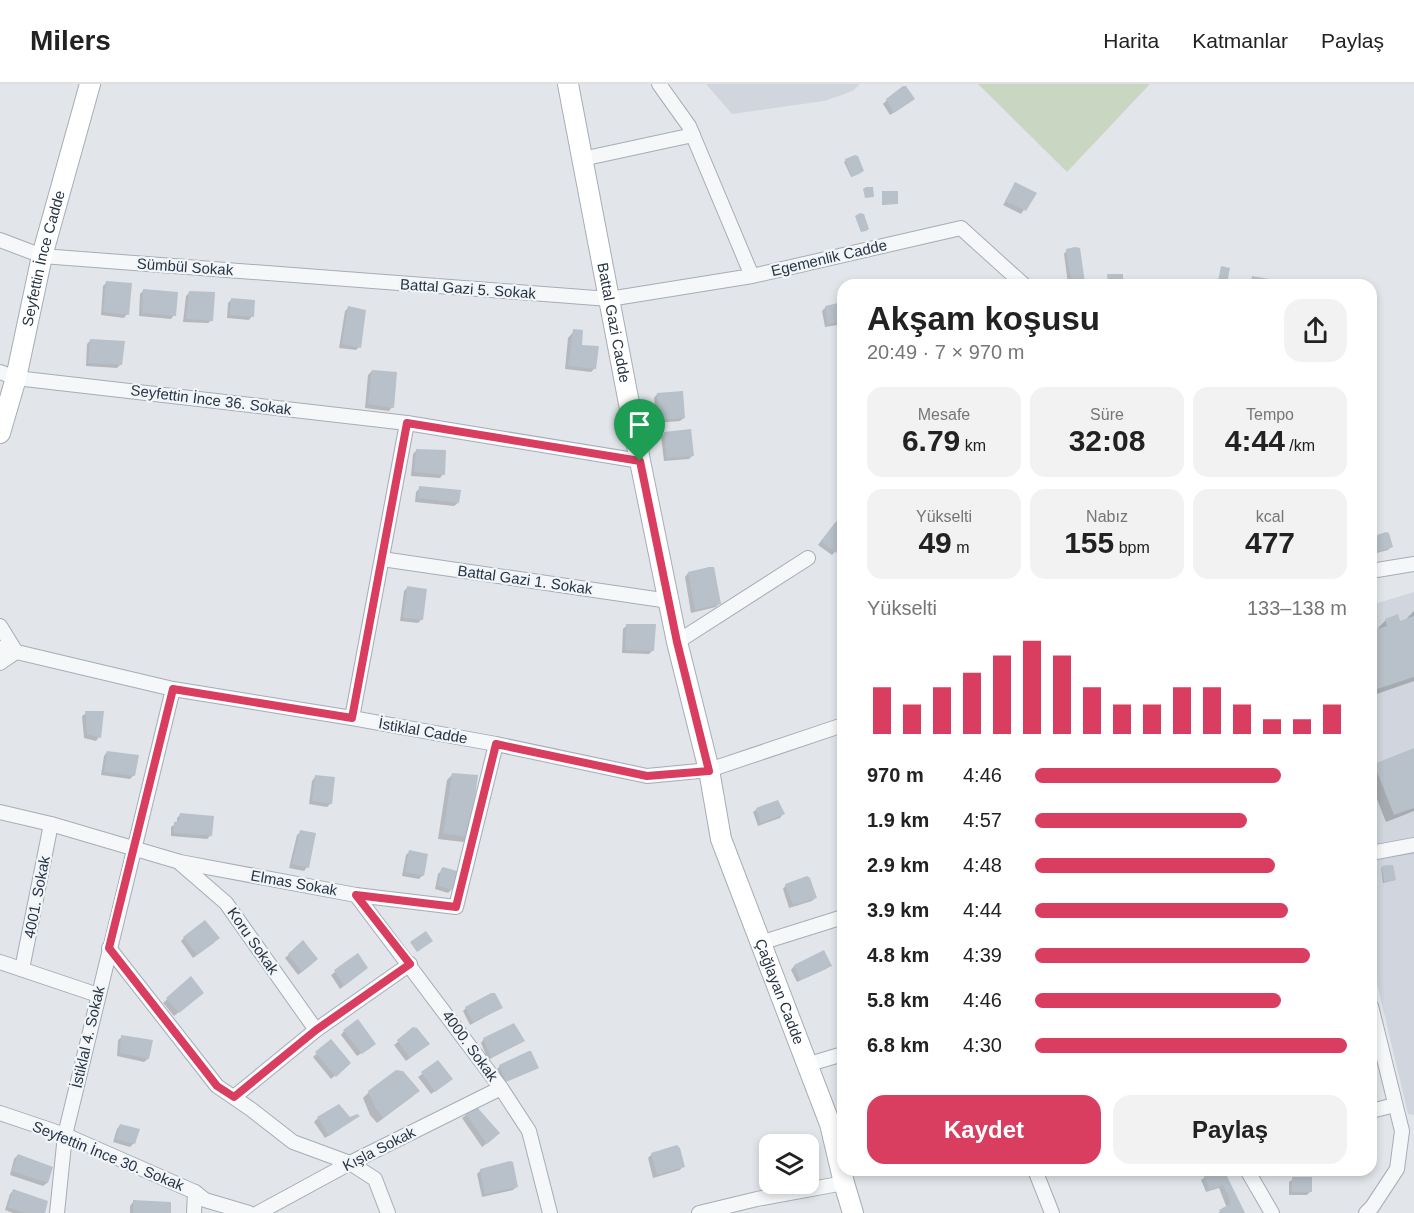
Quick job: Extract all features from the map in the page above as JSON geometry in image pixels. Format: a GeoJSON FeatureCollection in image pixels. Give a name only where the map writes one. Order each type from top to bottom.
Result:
{"type":"FeatureCollection","features":[{"type":"Feature","properties":{"kind":"street","name":"Seyfettin İnce Cadde"},"geometry":{"type":"LineString","coordinates":[[0,433],[8,375],[90,84]]}},
{"type":"Feature","properties":{"kind":"street","name":"Battal Gazi Cadde"},"geometry":{"type":"LineString","coordinates":[[568,84],[677,642],[709,771]]}},
{"type":"Feature","properties":{"kind":"street","name":"Egemenlik Cadde"},"geometry":{"type":"LineString","coordinates":[[659,84],[689,126],[752,276],[961,228],[1017,279]]}},
{"type":"Feature","properties":{"kind":"street"},"geometry":{"type":"LineString","coordinates":[[582,159],[693,135]]}},
{"type":"Feature","properties":{"kind":"street","name":"Sümbül Sokak"},"geometry":{"type":"LineString","coordinates":[[0,240],[42,256],[328,278]]}},
{"type":"Feature","properties":{"kind":"street","name":"Battal Gazi 5. Sokak"},"geometry":{"type":"LineString","coordinates":[[328,278],[609,300],[752,276]]}},
{"type":"Feature","properties":{"kind":"street","name":"Seyfettin İnce 36. Sokak"},"geometry":{"type":"LineString","coordinates":[[8,375],[407,423],[640,461]]}},
{"type":"Feature","properties":{"kind":"street"},"geometry":{"type":"LineString","coordinates":[[352,718],[407,423]]}},
{"type":"Feature","properties":{"kind":"street"},"geometry":{"type":"LineString","coordinates":[[677,642],[808,558]]}},
{"type":"Feature","properties":{"kind":"street","name":"Battal Gazi 1. Sokak"},"geometry":{"type":"LineString","coordinates":[[382,559],[669,601]]}},
{"type":"Feature","properties":{"kind":"street"},"geometry":{"type":"LineString","coordinates":[[1377,570],[1414,564]]}},
{"type":"Feature","properties":{"kind":"street"},"geometry":{"type":"LineString","coordinates":[[0,626],[16,652],[0,663]]}},
{"type":"Feature","properties":{"kind":"street","name":"İstiklal Cadde"},"geometry":{"type":"LineString","coordinates":[[0,648],[173,689],[496,744],[647,776],[709,771],[837,727]]}},
{"type":"Feature","properties":{"kind":"street","name":"İstiklal 4. Sokak"},"geometry":{"type":"LineString","coordinates":[[57,1213],[65,1135],[173,689]]}},
{"type":"Feature","properties":{"kind":"street","name":"Elmas Sokak"},"geometry":{"type":"LineString","coordinates":[[0,812],[51,824],[180,862],[356,895],[456,907],[496,744]]}},
{"type":"Feature","properties":{"kind":"street","name":"Çağlayan Cadde"},"geometry":{"type":"LineString","coordinates":[[709,771],[721,839],[830,1124],[837,1154]]}},
{"type":"Feature","properties":{"kind":"street","name":"4001. Sokak"},"geometry":{"type":"LineString","coordinates":[[22,969],[51,824]]}},
{"type":"Feature","properties":{"kind":"street"},"geometry":{"type":"LineString","coordinates":[[1377,852],[1414,845]]}},
{"type":"Feature","properties":{"kind":"street","name":"Koru Sokak"},"geometry":{"type":"LineString","coordinates":[[180,862],[226,903],[316,1030]]}},
{"type":"Feature","properties":{"kind":"street","name":"4000. Sokak"},"geometry":{"type":"LineString","coordinates":[[356,895],[410,964],[530,1131],[550,1213]]}},
{"type":"Feature","properties":{"kind":"street"},"geometry":{"type":"LineString","coordinates":[[760,943],[837,919]]}},
{"type":"Feature","properties":{"kind":"street"},"geometry":{"type":"LineString","coordinates":[[109,948],[217,1086],[293,1142],[350,1163],[375,1179],[388,1213]]}},
{"type":"Feature","properties":{"kind":"street"},"geometry":{"type":"LineString","coordinates":[[0,962],[98,995]]}},
{"type":"Feature","properties":{"kind":"street"},"geometry":{"type":"LineString","coordinates":[[234,1097],[316,1030],[410,964]]}},
{"type":"Feature","properties":{"kind":"street"},"geometry":{"type":"LineString","coordinates":[[1366,1213],[1397,1169],[1408,1130],[1395,1105],[1377,1031]]}},
{"type":"Feature","properties":{"kind":"street"},"geometry":{"type":"LineString","coordinates":[[806,1065],[837,1056]]}},
{"type":"Feature","properties":{"kind":"street","name":"Kışla Sokak"},"geometry":{"type":"LineString","coordinates":[[258,1213],[350,1163],[501,1088]]}},
{"type":"Feature","properties":{"kind":"street"},"geometry":{"type":"LineString","coordinates":[[1377,1110],[1395,1105]]}},
{"type":"Feature","properties":{"kind":"street","name":"Seyfettin İnce 30. Sokak"},"geometry":{"type":"LineString","coordinates":[[0,1113],[65,1135],[195,1192],[205,1200],[249,1213]]}},
{"type":"Feature","properties":{"kind":"street","name":"Çağlayan Cadde"},"geometry":{"type":"LineString","coordinates":[[842,1176],[853,1213]]}},
{"type":"Feature","properties":{"kind":"street"},"geometry":{"type":"LineString","coordinates":[[1037,1176],[1052,1213]]}},
{"type":"Feature","properties":{"kind":"street"},"geometry":{"type":"LineString","coordinates":[[1250,1176],[1272,1213]]}},
{"type":"Feature","properties":{"kind":"street"},"geometry":{"type":"LineString","coordinates":[[699,1213],[757,1199],[844,1183]]}},
{"type":"Feature","properties":{"kind":"street"},"geometry":{"type":"LineString","coordinates":[[194,1213],[195,1192]]}},
{"type":"Feature","properties":{"kind":"shaded area"},"geometry":{"type":"Polygon","coordinates":[[[706,84],[860,84],[853,91],[824,101],[732,114],[706,84]]]}},
{"type":"Feature","properties":{"kind":"shaded area"},"geometry":{"type":"Polygon","coordinates":[[[1414,592],[1414,1115],[1408,1114],[1377,983],[1377,603],[1414,592]]]}},
{"type":"Feature","properties":{"kind":"green space"},"geometry":{"type":"Polygon","coordinates":[[[978,84],[1150,84],[1067,172],[978,84]]]}},
{"type":"Feature","properties":{"kind":"building"},"geometry":{"type":"Polygon","coordinates":[[[906,86],[915,99],[894,113],[886,99],[906,86]]]}},
{"type":"Feature","properties":{"kind":"building"},"geometry":{"type":"Polygon","coordinates":[[[858,156],[864,171],[852,177],[845,159],[858,156]]]}},
{"type":"Feature","properties":{"kind":"building"},"geometry":{"type":"Polygon","coordinates":[[[1015,182],[1037,193],[1026,211],[1005,201],[1015,182]]]}},
{"type":"Feature","properties":{"kind":"building"},"geometry":{"type":"Polygon","coordinates":[[[873,187],[874,197],[865,198],[863,189],[873,187]]]}},
{"type":"Feature","properties":{"kind":"building"},"geometry":{"type":"Polygon","coordinates":[[[882,191],[898,191],[898,204],[882,204],[882,191]]]}},
{"type":"Feature","properties":{"kind":"building"},"geometry":{"type":"Polygon","coordinates":[[[860,213],[864,214],[869,229],[861,232],[855,216],[860,213]]]}},
{"type":"Feature","properties":{"kind":"building"},"geometry":{"type":"Polygon","coordinates":[[[1080,248],[1084,279],[1071,279],[1066,249],[1080,248]]]}},
{"type":"Feature","properties":{"kind":"building"},"geometry":{"type":"Polygon","coordinates":[[[1221,266],[1230,268],[1228,279],[1218,279],[1221,266]]]}},
{"type":"Feature","properties":{"kind":"building"},"geometry":{"type":"Polygon","coordinates":[[[1107,274],[1123,274],[1123,279],[1107,279],[1107,274]]]}},
{"type":"Feature","properties":{"kind":"building"},"geometry":{"type":"Polygon","coordinates":[[[1252,276],[1269,279],[1252,279],[1252,276]]]}},
{"type":"Feature","properties":{"kind":"building"},"geometry":{"type":"Polygon","coordinates":[[[106,281],[132,283],[129,315],[103,312],[106,281]]]}},
{"type":"Feature","properties":{"kind":"building"},"geometry":{"type":"Polygon","coordinates":[[[143,289],[178,292],[176,316],[142,313],[143,289]]]}},
{"type":"Feature","properties":{"kind":"building"},"geometry":{"type":"Polygon","coordinates":[[[189,291],[215,292],[213,321],[186,319],[189,291]]]}},
{"type":"Feature","properties":{"kind":"building"},"geometry":{"type":"Polygon","coordinates":[[[231,298],[255,300],[254,317],[230,315],[231,298]]]}},
{"type":"Feature","properties":{"kind":"building"},"geometry":{"type":"Polygon","coordinates":[[[837,303],[837,323],[828,324],[825,306],[837,303]]]}},
{"type":"Feature","properties":{"kind":"building"},"geometry":{"type":"Polygon","coordinates":[[[348,306],[366,310],[361,348],[342,344],[348,306]]]}},
{"type":"Feature","properties":{"kind":"building"},"geometry":{"type":"Polygon","coordinates":[[[573,329],[583,330],[582,345],[599,346],[596,369],[568,366],[573,329]]]}},
{"type":"Feature","properties":{"kind":"building"},"geometry":{"type":"Polygon","coordinates":[[[90,339],[125,341],[122,365],[88,363],[90,339]]]}},
{"type":"Feature","properties":{"kind":"building"},"geometry":{"type":"Polygon","coordinates":[[[372,370],[397,372],[394,408],[368,404],[372,370]]]}},
{"type":"Feature","properties":{"kind":"building"},"geometry":{"type":"Polygon","coordinates":[[[683,391],[685,418],[659,420],[657,393],[683,391]]]}},
{"type":"Feature","properties":{"kind":"building"},"geometry":{"type":"Polygon","coordinates":[[[691,429],[694,456],[667,458],[664,432],[691,429]]]}},
{"type":"Feature","properties":{"kind":"building"},"geometry":{"type":"Polygon","coordinates":[[[416,449],[446,450],[445,475],[414,472],[416,449]]]}},
{"type":"Feature","properties":{"kind":"building"},"geometry":{"type":"Polygon","coordinates":[[[419,486],[461,490],[459,503],[418,498],[419,486]]]}},
{"type":"Feature","properties":{"kind":"building"},"geometry":{"type":"Polygon","coordinates":[[[837,521],[836,553],[821,541],[837,521]]]}},
{"type":"Feature","properties":{"kind":"building"},"geometry":{"type":"Polygon","coordinates":[[[1389,533],[1393,547],[1377,552],[1377,535],[1389,533]]]}},
{"type":"Feature","properties":{"kind":"building"},"geometry":{"type":"Polygon","coordinates":[[[714,567],[721,604],[695,610],[688,572],[714,567]]]}},
{"type":"Feature","properties":{"kind":"building"},"geometry":{"type":"Polygon","coordinates":[[[407,586],[427,589],[423,620],[403,618],[407,586]]]}},
{"type":"Feature","properties":{"kind":"building"},"geometry":{"type":"Polygon","coordinates":[[[1398,614],[1400,621],[1414,616],[1414,677],[1377,689],[1377,629],[1387,626],[1385,619],[1398,614]]]}},
{"type":"Feature","properties":{"kind":"building"},"geometry":{"type":"Polygon","coordinates":[[[626,624],[656,624],[654,651],[625,650],[626,624]]]}},
{"type":"Feature","properties":{"kind":"building"},"geometry":{"type":"Polygon","coordinates":[[[85,711],[104,711],[101,738],[87,734],[85,711]]]}},
{"type":"Feature","properties":{"kind":"building"},"geometry":{"type":"Polygon","coordinates":[[[1414,748],[1414,808],[1394,815],[1377,772],[1377,763],[1414,748]]]}},
{"type":"Feature","properties":{"kind":"building"},"geometry":{"type":"Polygon","coordinates":[[[107,751],[139,755],[135,776],[104,772],[107,751]]]}},
{"type":"Feature","properties":{"kind":"building"},"geometry":{"type":"Polygon","coordinates":[[[452,773],[478,775],[470,837],[443,834],[452,773]]]}},
{"type":"Feature","properties":{"kind":"building"},"geometry":{"type":"Polygon","coordinates":[[[315,775],[335,777],[332,804],[312,801],[315,775]]]}},
{"type":"Feature","properties":{"kind":"building"},"geometry":{"type":"Polygon","coordinates":[[[778,800],[785,814],[761,823],[756,808],[778,800]]]}},
{"type":"Feature","properties":{"kind":"building"},"geometry":{"type":"Polygon","coordinates":[[[180,813],[214,816],[212,836],[174,833],[174,822],[179,821],[180,813]]]}},
{"type":"Feature","properties":{"kind":"building"},"geometry":{"type":"Polygon","coordinates":[[[300,830],[316,833],[309,868],[292,864],[300,830]]]}},
{"type":"Feature","properties":{"kind":"building"},"geometry":{"type":"Polygon","coordinates":[[[409,850],[428,854],[424,876],[405,872],[409,850]]]}},
{"type":"Feature","properties":{"kind":"building"},"geometry":{"type":"Polygon","coordinates":[[[1393,865],[1396,880],[1384,882],[1381,867],[1393,865]]]}},
{"type":"Feature","properties":{"kind":"building"},"geometry":{"type":"Polygon","coordinates":[[[443,867],[457,871],[453,890],[438,886],[443,867]]]}},
{"type":"Feature","properties":{"kind":"building"},"geometry":{"type":"Polygon","coordinates":[[[807,876],[810,878],[817,898],[793,905],[785,884],[807,876]]]}},
{"type":"Feature","properties":{"kind":"building"},"geometry":{"type":"Polygon","coordinates":[[[205,920],[220,938],[197,955],[183,937],[205,920]]]}},
{"type":"Feature","properties":{"kind":"building"},"geometry":{"type":"Polygon","coordinates":[[[426,931],[433,941],[417,952],[410,942],[426,931]]]}},
{"type":"Feature","properties":{"kind":"building"},"geometry":{"type":"Polygon","coordinates":[[[303,940],[318,959],[302,972],[288,954],[303,940]]]}},
{"type":"Feature","properties":{"kind":"building"},"geometry":{"type":"Polygon","coordinates":[[[824,950],[832,966],[800,980],[794,965],[824,950]]]}},
{"type":"Feature","properties":{"kind":"building"},"geometry":{"type":"Polygon","coordinates":[[[358,953],[368,968],[344,986],[334,970],[358,953]]]}},
{"type":"Feature","properties":{"kind":"building"},"geometry":{"type":"Polygon","coordinates":[[[191,976],[204,993],[179,1013],[166,998],[191,976]]]}},
{"type":"Feature","properties":{"kind":"building"},"geometry":{"type":"Polygon","coordinates":[[[495,993],[503,1008],[473,1022],[465,1007],[495,993]]]}},
{"type":"Feature","properties":{"kind":"building"},"geometry":{"type":"Polygon","coordinates":[[[358,1019],[376,1044],[362,1054],[343,1030],[358,1019]]]}},
{"type":"Feature","properties":{"kind":"building"},"geometry":{"type":"Polygon","coordinates":[[[514,1023],[525,1041],[491,1058],[483,1038],[514,1023]]]}},
{"type":"Feature","properties":{"kind":"building"},"geometry":{"type":"Polygon","coordinates":[[[413,1027],[417,1028],[430,1044],[410,1058],[397,1040],[413,1027]]]}},
{"type":"Feature","properties":{"kind":"building"},"geometry":{"type":"Polygon","coordinates":[[[121,1035],[153,1040],[149,1059],[120,1053],[121,1035]]]}},
{"type":"Feature","properties":{"kind":"building"},"geometry":{"type":"Polygon","coordinates":[[[331,1039],[351,1063],[336,1077],[315,1052],[331,1039]]]}},
{"type":"Feature","properties":{"kind":"building"},"geometry":{"type":"Polygon","coordinates":[[[529,1051],[539,1068],[506,1082],[499,1065],[529,1051]]]}},
{"type":"Feature","properties":{"kind":"building"},"geometry":{"type":"Polygon","coordinates":[[[438,1060],[453,1079],[435,1092],[421,1072],[438,1060]]]}},
{"type":"Feature","properties":{"kind":"building"},"geometry":{"type":"Polygon","coordinates":[[[396,1070],[403,1071],[420,1091],[383,1118],[368,1091],[396,1070]]]}},
{"type":"Feature","properties":{"kind":"building"},"geometry":{"type":"Polygon","coordinates":[[[339,1104],[350,1117],[357,1114],[360,1116],[329,1136],[317,1117],[339,1104]]]}},
{"type":"Feature","properties":{"kind":"building"},"geometry":{"type":"Polygon","coordinates":[[[476,1106],[500,1133],[487,1144],[465,1113],[476,1106]]]}},
{"type":"Feature","properties":{"kind":"building"},"geometry":{"type":"Polygon","coordinates":[[[120,1124],[140,1129],[135,1144],[116,1139],[120,1124]]]}},
{"type":"Feature","properties":{"kind":"building"},"geometry":{"type":"Polygon","coordinates":[[[677,1145],[685,1167],[657,1175],[651,1153],[677,1145]]]}},
{"type":"Feature","properties":{"kind":"building"},"geometry":{"type":"Polygon","coordinates":[[[18,1154],[53,1167],[48,1183],[12,1171],[18,1154]]]}},
{"type":"Feature","properties":{"kind":"building"},"geometry":{"type":"Polygon","coordinates":[[[513,1162],[518,1187],[485,1194],[480,1169],[513,1162]]]}},
{"type":"Feature","properties":{"kind":"building"},"geometry":{"type":"Polygon","coordinates":[[[1203,1176],[1227,1176],[1245,1213],[1221,1213],[1219,1210],[1230,1204],[1229,1197],[1223,1185],[1210,1190],[1203,1176]]]}},
{"type":"Feature","properties":{"kind":"building"},"geometry":{"type":"Polygon","coordinates":[[[1292,1177],[1312,1177],[1312,1192],[1292,1192],[1292,1177]]]}},
{"type":"Feature","properties":{"kind":"building"},"geometry":{"type":"Polygon","coordinates":[[[13,1189],[48,1201],[45,1213],[25,1213],[8,1207],[13,1189]]]}},
{"type":"Feature","properties":{"kind":"building"},"geometry":{"type":"Polygon","coordinates":[[[133,1200],[171,1202],[171,1213],[133,1213],[133,1200]]]}},
{"type":"Feature","properties":{"kind":"route"},"geometry":{"type":"LineString","coordinates":[[407,423],[640,461],[677,642],[709,771],[647,776],[496,744],[456,907],[356,895],[410,964],[316,1030],[234,1097],[217,1086],[109,948],[173,689],[352,718],[407,423]]}}]}
